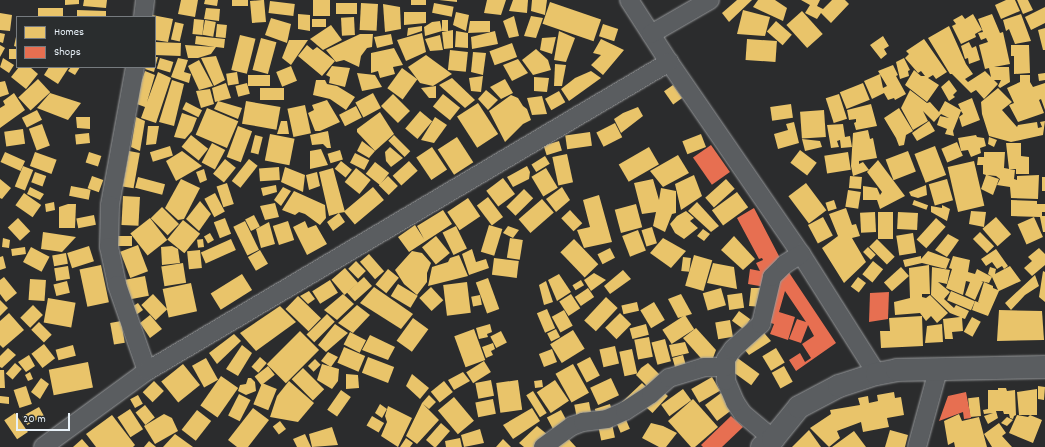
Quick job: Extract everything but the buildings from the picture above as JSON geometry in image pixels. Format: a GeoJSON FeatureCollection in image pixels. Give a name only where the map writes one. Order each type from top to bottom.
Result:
{"type":"FeatureCollection","features":[{"type":"Feature","properties":{"kind":"street"},"geometry":{"type":"LineString","coordinates":[[143,16],[145,0]]}},
{"type":"Feature","properties":{"kind":"street"},"geometry":{"type":"LineString","coordinates":[[629,0],[694,100],[801,254],[877,374]]}},
{"type":"Feature","properties":{"kind":"street"},"geometry":{"type":"LineString","coordinates":[[650,34],[710,0]]}},
{"type":"Feature","properties":{"kind":"street"},"geometry":{"type":"LineString","coordinates":[[43,447],[147,371],[669,62]]}},
{"type":"Feature","properties":{"kind":"street"},"geometry":{"type":"LineString","coordinates":[[135,68],[110,206],[108,247],[117,286],[147,371]]}},
{"type":"Feature","properties":{"kind":"street"},"geometry":{"type":"LineString","coordinates":[[801,254],[784,264],[772,277],[761,324],[733,349],[726,359],[726,381],[735,402],[767,443],[799,407],[839,386],[877,374],[897,370],[1045,367]]}},
{"type":"Feature","properties":{"kind":"street"},"geometry":{"type":"LineString","coordinates":[[543,447],[572,426],[583,422],[607,419],[625,411],[651,394],[669,378],[704,367],[726,367]]}},
{"type":"Feature","properties":{"kind":"street"},"geometry":{"type":"LineString","coordinates":[[917,447],[938,370]]}}]}
